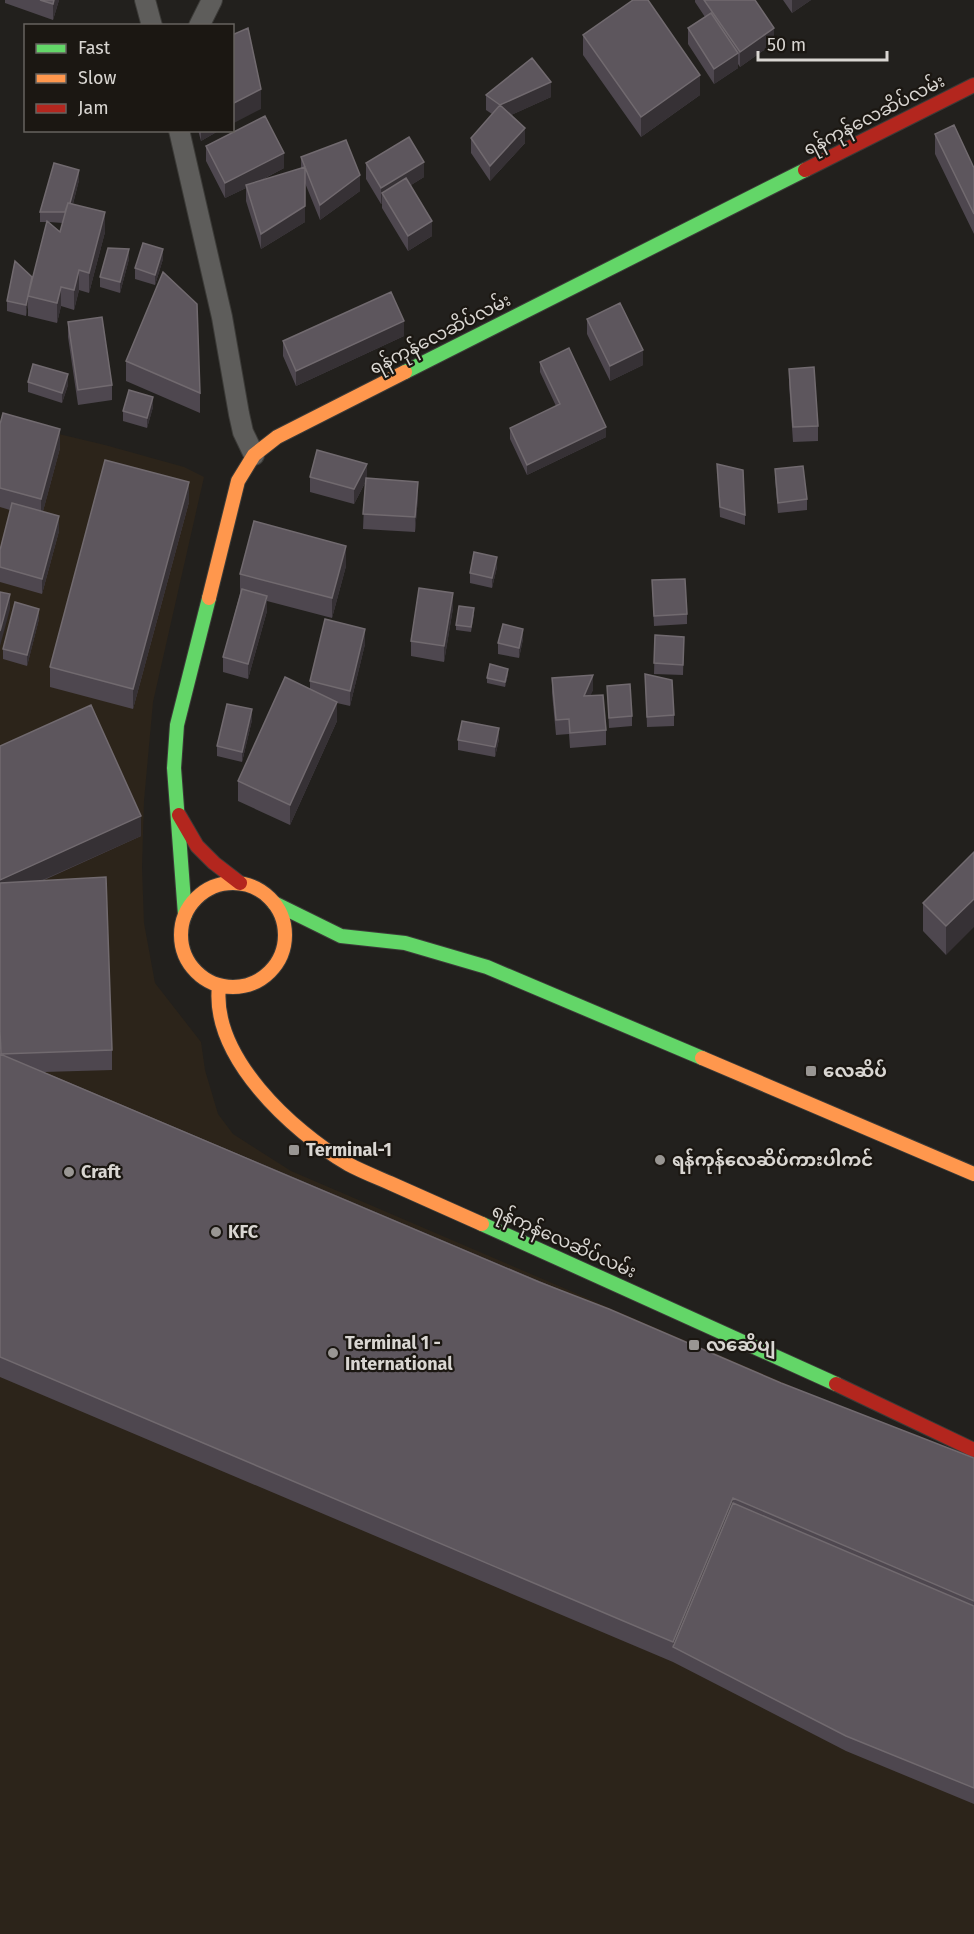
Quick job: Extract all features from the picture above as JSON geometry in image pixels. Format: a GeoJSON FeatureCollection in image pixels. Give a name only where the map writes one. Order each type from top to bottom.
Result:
{"type":"FeatureCollection","features":[{"type":"Feature","properties":{"kind":"main road","name":"ရန်ကုန်လေဆိပ်လမ်း"},"geometry":{"type":"LineString","coordinates":[[185,915],[174,768],[177,725],[238,481],[254,455],[277,437],[974,85]]}},
{"type":"Feature","properties":{"kind":"main road","name":"ရန်ကုန်လေဆိပ်လမ်း"},"geometry":{"type":"LineString","coordinates":[[177,812],[197,846],[240,883]]}},
{"type":"Feature","properties":{"kind":"main road"},"geometry":{"type":"LineString","coordinates":[[223,883],[240,883],[265,893],[274,903],[282,917],[285,933],[283,950],[276,964],[265,976],[251,984],[235,987],[219,986],[204,978],[191,966],[183,950],[181,932],[185,915],[194,900],[207,890],[223,883]]}},
{"type":"Feature","properties":{"kind":"main road"},"geometry":{"type":"LineString","coordinates":[[274,903],[341,936],[405,944],[487,967],[974,1174]]}},
{"type":"Feature","properties":{"kind":"main road","name":"ရန်ကုန်လေဆိပ်လမ်း"},"geometry":{"type":"LineString","coordinates":[[219,986],[218,1011],[225,1034],[245,1068],[299,1129],[348,1164],[768,1352],[974,1450]]}},
{"type":"Feature","properties":{"kind":"street"},"geometry":{"type":"LineString","coordinates":[[145,0],[151,24]]}},
{"type":"Feature","properties":{"kind":"street"},"geometry":{"type":"LineString","coordinates":[[200,24],[212,0]]}},
{"type":"Feature","properties":{"kind":"street"},"geometry":{"type":"LineString","coordinates":[[178,132],[222,317],[238,414],[243,432],[254,455]]}},
{"type":"Feature","properties":{"kind":"shaded area"},"geometry":{"type":"Polygon","coordinates":[[[0,420],[184,467],[204,477],[153,702],[144,801],[142,867],[144,923],[155,983],[201,1042],[205,1070],[218,1114],[233,1134],[291,1171],[794,1387],[974,1469],[974,1934],[0,1934],[0,420]]]}},
{"type":"Feature","properties":{"kind":"building"},"geometry":{"type":"Polygon","coordinates":[[[40,0],[54,0],[53,4],[40,0]]]}},
{"type":"Feature","properties":{"kind":"building"},"geometry":{"type":"Polygon","coordinates":[[[633,0],[648,0],[700,75],[641,117],[583,35],[633,0]]]}},
{"type":"Feature","properties":{"kind":"building"},"geometry":{"type":"Polygon","coordinates":[[[704,0],[755,0],[774,28],[740,52],[704,0]]]}},
{"type":"Feature","properties":{"kind":"building"},"geometry":{"type":"Polygon","coordinates":[[[711,13],[738,53],[714,69],[688,28],[711,13]]]}},
{"type":"Feature","properties":{"kind":"building"},"geometry":{"type":"Polygon","coordinates":[[[248,28],[261,89],[234,103],[234,34],[248,28]]]}},
{"type":"Feature","properties":{"kind":"building"},"geometry":{"type":"Polygon","coordinates":[[[532,58],[551,82],[500,105],[486,95],[532,58]]]}},
{"type":"Feature","properties":{"kind":"building"},"geometry":{"type":"Polygon","coordinates":[[[500,105],[525,128],[490,166],[471,138],[500,105]]]}},
{"type":"Feature","properties":{"kind":"building"},"geometry":{"type":"Polygon","coordinates":[[[265,116],[284,153],[225,183],[206,146],[265,116]]]}},
{"type":"Feature","properties":{"kind":"building"},"geometry":{"type":"Polygon","coordinates":[[[954,125],[974,168],[974,214],[935,134],[954,125]]]}},
{"type":"Feature","properties":{"kind":"building"},"geometry":{"type":"Polygon","coordinates":[[[409,137],[424,162],[381,188],[366,163],[409,137]]]}},
{"type":"Feature","properties":{"kind":"building"},"geometry":{"type":"Polygon","coordinates":[[[346,140],[360,175],[320,205],[301,157],[346,140]]]}},
{"type":"Feature","properties":{"kind":"building"},"geometry":{"type":"Polygon","coordinates":[[[54,163],[79,170],[70,203],[65,212],[40,212],[54,163]]]}},
{"type":"Feature","properties":{"kind":"building"},"geometry":{"type":"Polygon","coordinates":[[[305,167],[305,206],[261,234],[246,185],[305,167]]]}},
{"type":"Feature","properties":{"kind":"building"},"geometry":{"type":"Polygon","coordinates":[[[406,178],[432,221],[408,236],[382,193],[406,178]]]}},
{"type":"Feature","properties":{"kind":"building"},"geometry":{"type":"Polygon","coordinates":[[[68,203],[105,212],[89,273],[79,270],[74,290],[61,287],[57,303],[28,296],[47,221],[60,232],[68,203]]]}},
{"type":"Feature","properties":{"kind":"building"},"geometry":{"type":"Polygon","coordinates":[[[143,243],[163,249],[155,275],[135,268],[143,243]]]}},
{"type":"Feature","properties":{"kind":"building"},"geometry":{"type":"Polygon","coordinates":[[[108,248],[129,249],[120,282],[100,277],[108,248]]]}},
{"type":"Feature","properties":{"kind":"building"},"geometry":{"type":"Polygon","coordinates":[[[15,261],[32,277],[26,305],[7,301],[15,261]]]}},
{"type":"Feature","properties":{"kind":"building"},"geometry":{"type":"Polygon","coordinates":[[[163,272],[197,304],[200,393],[126,361],[163,272]]]}},
{"type":"Feature","properties":{"kind":"building"},"geometry":{"type":"Polygon","coordinates":[[[391,292],[404,321],[296,371],[283,341],[391,292]]]}},
{"type":"Feature","properties":{"kind":"building"},"geometry":{"type":"Polygon","coordinates":[[[620,303],[643,350],[610,366],[587,319],[620,303]]]}},
{"type":"Feature","properties":{"kind":"building"},"geometry":{"type":"Polygon","coordinates":[[[102,317],[112,385],[78,390],[68,322],[102,317]]]}},
{"type":"Feature","properties":{"kind":"building"},"geometry":{"type":"Polygon","coordinates":[[[569,348],[606,427],[527,465],[510,428],[560,404],[540,362],[569,348]]]}},
{"type":"Feature","properties":{"kind":"building"},"geometry":{"type":"Polygon","coordinates":[[[33,364],[68,374],[62,393],[28,382],[33,364]]]}},
{"type":"Feature","properties":{"kind":"building"},"geometry":{"type":"Polygon","coordinates":[[[814,367],[818,426],[793,427],[789,369],[814,367]]]}},
{"type":"Feature","properties":{"kind":"building"},"geometry":{"type":"Polygon","coordinates":[[[129,390],[153,397],[147,418],[123,411],[129,390]]]}},
{"type":"Feature","properties":{"kind":"building"},"geometry":{"type":"Polygon","coordinates":[[[3,413],[60,429],[41,499],[0,488],[0,424],[3,413]]]}},
{"type":"Feature","properties":{"kind":"building"},"geometry":{"type":"Polygon","coordinates":[[[317,450],[367,464],[354,489],[310,477],[317,450]]]}},
{"type":"Feature","properties":{"kind":"building"},"geometry":{"type":"Polygon","coordinates":[[[105,460],[189,482],[133,689],[50,667],[105,460]]]}},
{"type":"Feature","properties":{"kind":"building"},"geometry":{"type":"Polygon","coordinates":[[[717,464],[743,470],[745,515],[720,507],[717,464]]]}},
{"type":"Feature","properties":{"kind":"building"},"geometry":{"type":"Polygon","coordinates":[[[803,466],[807,499],[778,503],[775,469],[803,466]]]}},
{"type":"Feature","properties":{"kind":"building"},"geometry":{"type":"Polygon","coordinates":[[[366,478],[418,482],[415,517],[363,514],[366,478]]]}},
{"type":"Feature","properties":{"kind":"building"},"geometry":{"type":"Polygon","coordinates":[[[12,503],[59,516],[42,579],[0,567],[0,550],[12,503]]]}},
{"type":"Feature","properties":{"kind":"building"},"geometry":{"type":"Polygon","coordinates":[[[254,521],[346,546],[332,598],[240,574],[254,521]]]}},
{"type":"Feature","properties":{"kind":"building"},"geometry":{"type":"Polygon","coordinates":[[[474,552],[497,557],[492,578],[470,573],[474,552]]]}},
{"type":"Feature","properties":{"kind":"building"},"geometry":{"type":"Polygon","coordinates":[[[685,579],[687,614],[654,616],[652,580],[685,579]]]}},
{"type":"Feature","properties":{"kind":"building"},"geometry":{"type":"Polygon","coordinates":[[[419,588],[453,593],[444,646],[411,641],[419,588]]]}},
{"type":"Feature","properties":{"kind":"building"},"geometry":{"type":"Polygon","coordinates":[[[242,589],[267,596],[248,664],[223,657],[242,589]]]}},
{"type":"Feature","properties":{"kind":"building"},"geometry":{"type":"Polygon","coordinates":[[[0,592],[10,594],[0,631],[0,592]]]}},
{"type":"Feature","properties":{"kind":"building"},"geometry":{"type":"Polygon","coordinates":[[[15,602],[39,609],[27,655],[3,649],[15,602]]]}},
{"type":"Feature","properties":{"kind":"building"},"geometry":{"type":"Polygon","coordinates":[[[459,606],[474,608],[471,627],[456,625],[459,606]]]}},
{"type":"Feature","properties":{"kind":"building"},"geometry":{"type":"Polygon","coordinates":[[[325,619],[365,629],[350,691],[310,681],[325,619]]]}},
{"type":"Feature","properties":{"kind":"building"},"geometry":{"type":"Polygon","coordinates":[[[503,624],[523,629],[519,648],[498,643],[503,624]]]}},
{"type":"Feature","properties":{"kind":"building"},"geometry":{"type":"Polygon","coordinates":[[[655,635],[684,637],[683,665],[654,663],[655,635]]]}},
{"type":"Feature","properties":{"kind":"building"},"geometry":{"type":"Polygon","coordinates":[[[490,664],[508,669],[505,682],[487,678],[490,664]]]}},
{"type":"Feature","properties":{"kind":"building"},"geometry":{"type":"Polygon","coordinates":[[[645,674],[672,680],[674,715],[647,717],[645,674]]]}},
{"type":"Feature","properties":{"kind":"building"},"geometry":{"type":"Polygon","coordinates":[[[593,675],[584,696],[603,695],[606,730],[570,733],[569,719],[556,720],[552,678],[593,675]]]}},
{"type":"Feature","properties":{"kind":"building"},"geometry":{"type":"Polygon","coordinates":[[[285,677],[337,702],[290,805],[238,781],[285,677]]]}},
{"type":"Feature","properties":{"kind":"building"},"geometry":{"type":"Polygon","coordinates":[[[630,684],[632,716],[609,718],[607,686],[630,684]]]}},
{"type":"Feature","properties":{"kind":"building"},"geometry":{"type":"Polygon","coordinates":[[[227,704],[252,709],[242,752],[217,746],[227,704]]]}},
{"type":"Feature","properties":{"kind":"building"},"geometry":{"type":"Polygon","coordinates":[[[91,705],[141,816],[0,880],[0,746],[91,705]]]}},
{"type":"Feature","properties":{"kind":"building"},"geometry":{"type":"Polygon","coordinates":[[[462,721],[499,728],[495,747],[458,740],[462,721]]]}},
{"type":"Feature","properties":{"kind":"building"},"geometry":{"type":"Polygon","coordinates":[[[974,852],[974,899],[946,926],[923,903],[974,852]]]}},
{"type":"Feature","properties":{"kind":"building"},"geometry":{"type":"Polygon","coordinates":[[[106,877],[112,1050],[1,1054],[0,883],[106,877]]]}},
{"type":"Feature","properties":{"kind":"building","name":"Terminal 1 - International"},"geometry":{"type":"Polygon","coordinates":[[[0,1054],[781,1383],[974,1458],[974,1601],[733,1498],[673,1642],[0,1357],[0,1054]]]}},
{"type":"Feature","properties":{"kind":"building"},"geometry":{"type":"Polygon","coordinates":[[[733,1503],[974,1606],[974,1788],[846,1736],[673,1647],[733,1503]]]}},
{"type":"Feature","properties":{"kind":"traffic: fast"},"geometry":{"type":"LineString","coordinates":[[405,372],[805,170]]}},
{"type":"Feature","properties":{"kind":"traffic: fast"},"geometry":{"type":"LineString","coordinates":[[185,915],[174,768],[177,725],[209,598]]}},
{"type":"Feature","properties":{"kind":"traffic: fast"},"geometry":{"type":"LineString","coordinates":[[274,903],[341,936],[405,943],[487,967],[702,1058]]}},
{"type":"Feature","properties":{"kind":"traffic: fast"},"geometry":{"type":"LineString","coordinates":[[482,1224],[836,1384]]}},
{"type":"Feature","properties":{"kind":"traffic: slow"},"geometry":{"type":"LineString","coordinates":[[209,598],[238,481],[254,455],[277,437],[405,372]]}},
{"type":"Feature","properties":{"kind":"traffic: slow"},"geometry":{"type":"LineString","coordinates":[[233,883],[253,887],[270,898],[281,915],[285,935],[281,955],[270,972],[253,983],[233,987],[213,983],[196,972],[185,955],[181,935],[185,915],[196,898],[213,887],[233,883]]}},
{"type":"Feature","properties":{"kind":"traffic: slow"},"geometry":{"type":"LineString","coordinates":[[219,986],[220,1013],[228,1039],[242,1065],[280,1112],[326,1150],[348,1164],[482,1224]]}},
{"type":"Feature","properties":{"kind":"traffic: slow"},"geometry":{"type":"LineString","coordinates":[[702,1058],[974,1174]]}},
{"type":"Feature","properties":{"kind":"traffic: jam"},"geometry":{"type":"LineString","coordinates":[[805,170],[974,85]]}},
{"type":"Feature","properties":{"kind":"traffic: jam"},"geometry":{"type":"LineString","coordinates":[[179,815],[197,846],[240,883]]}},
{"type":"Feature","properties":{"kind":"traffic: jam"},"geometry":{"type":"LineString","coordinates":[[836,1384],[974,1450]]}},
{"type":"Feature","properties":{"kind":"place","name":"လေဆိပ်"},"geometry":{"type":"Point","coordinates":[811,1071]}},
{"type":"Feature","properties":{"kind":"place","name":"Terminal-1"},"geometry":{"type":"Point","coordinates":[294,1150]}},
{"type":"Feature","properties":{"kind":"place","name":"ရန်ကုန်လေဆိပ်ကားပါကင်"},"geometry":{"type":"Point","coordinates":[660,1160]}},
{"type":"Feature","properties":{"kind":"place","name":"Craft"},"geometry":{"type":"Point","coordinates":[69,1172]}},
{"type":"Feature","properties":{"kind":"place","name":"KFC"},"geometry":{"type":"Point","coordinates":[216,1232]}},
{"type":"Feature","properties":{"kind":"place","name":"လဆေိပျ"},"geometry":{"type":"Point","coordinates":[694,1345]}},
{"type":"Feature","properties":{"kind":"place","name":"Terminal 1 - International"},"geometry":{"type":"Point","coordinates":[333,1353]}}]}
